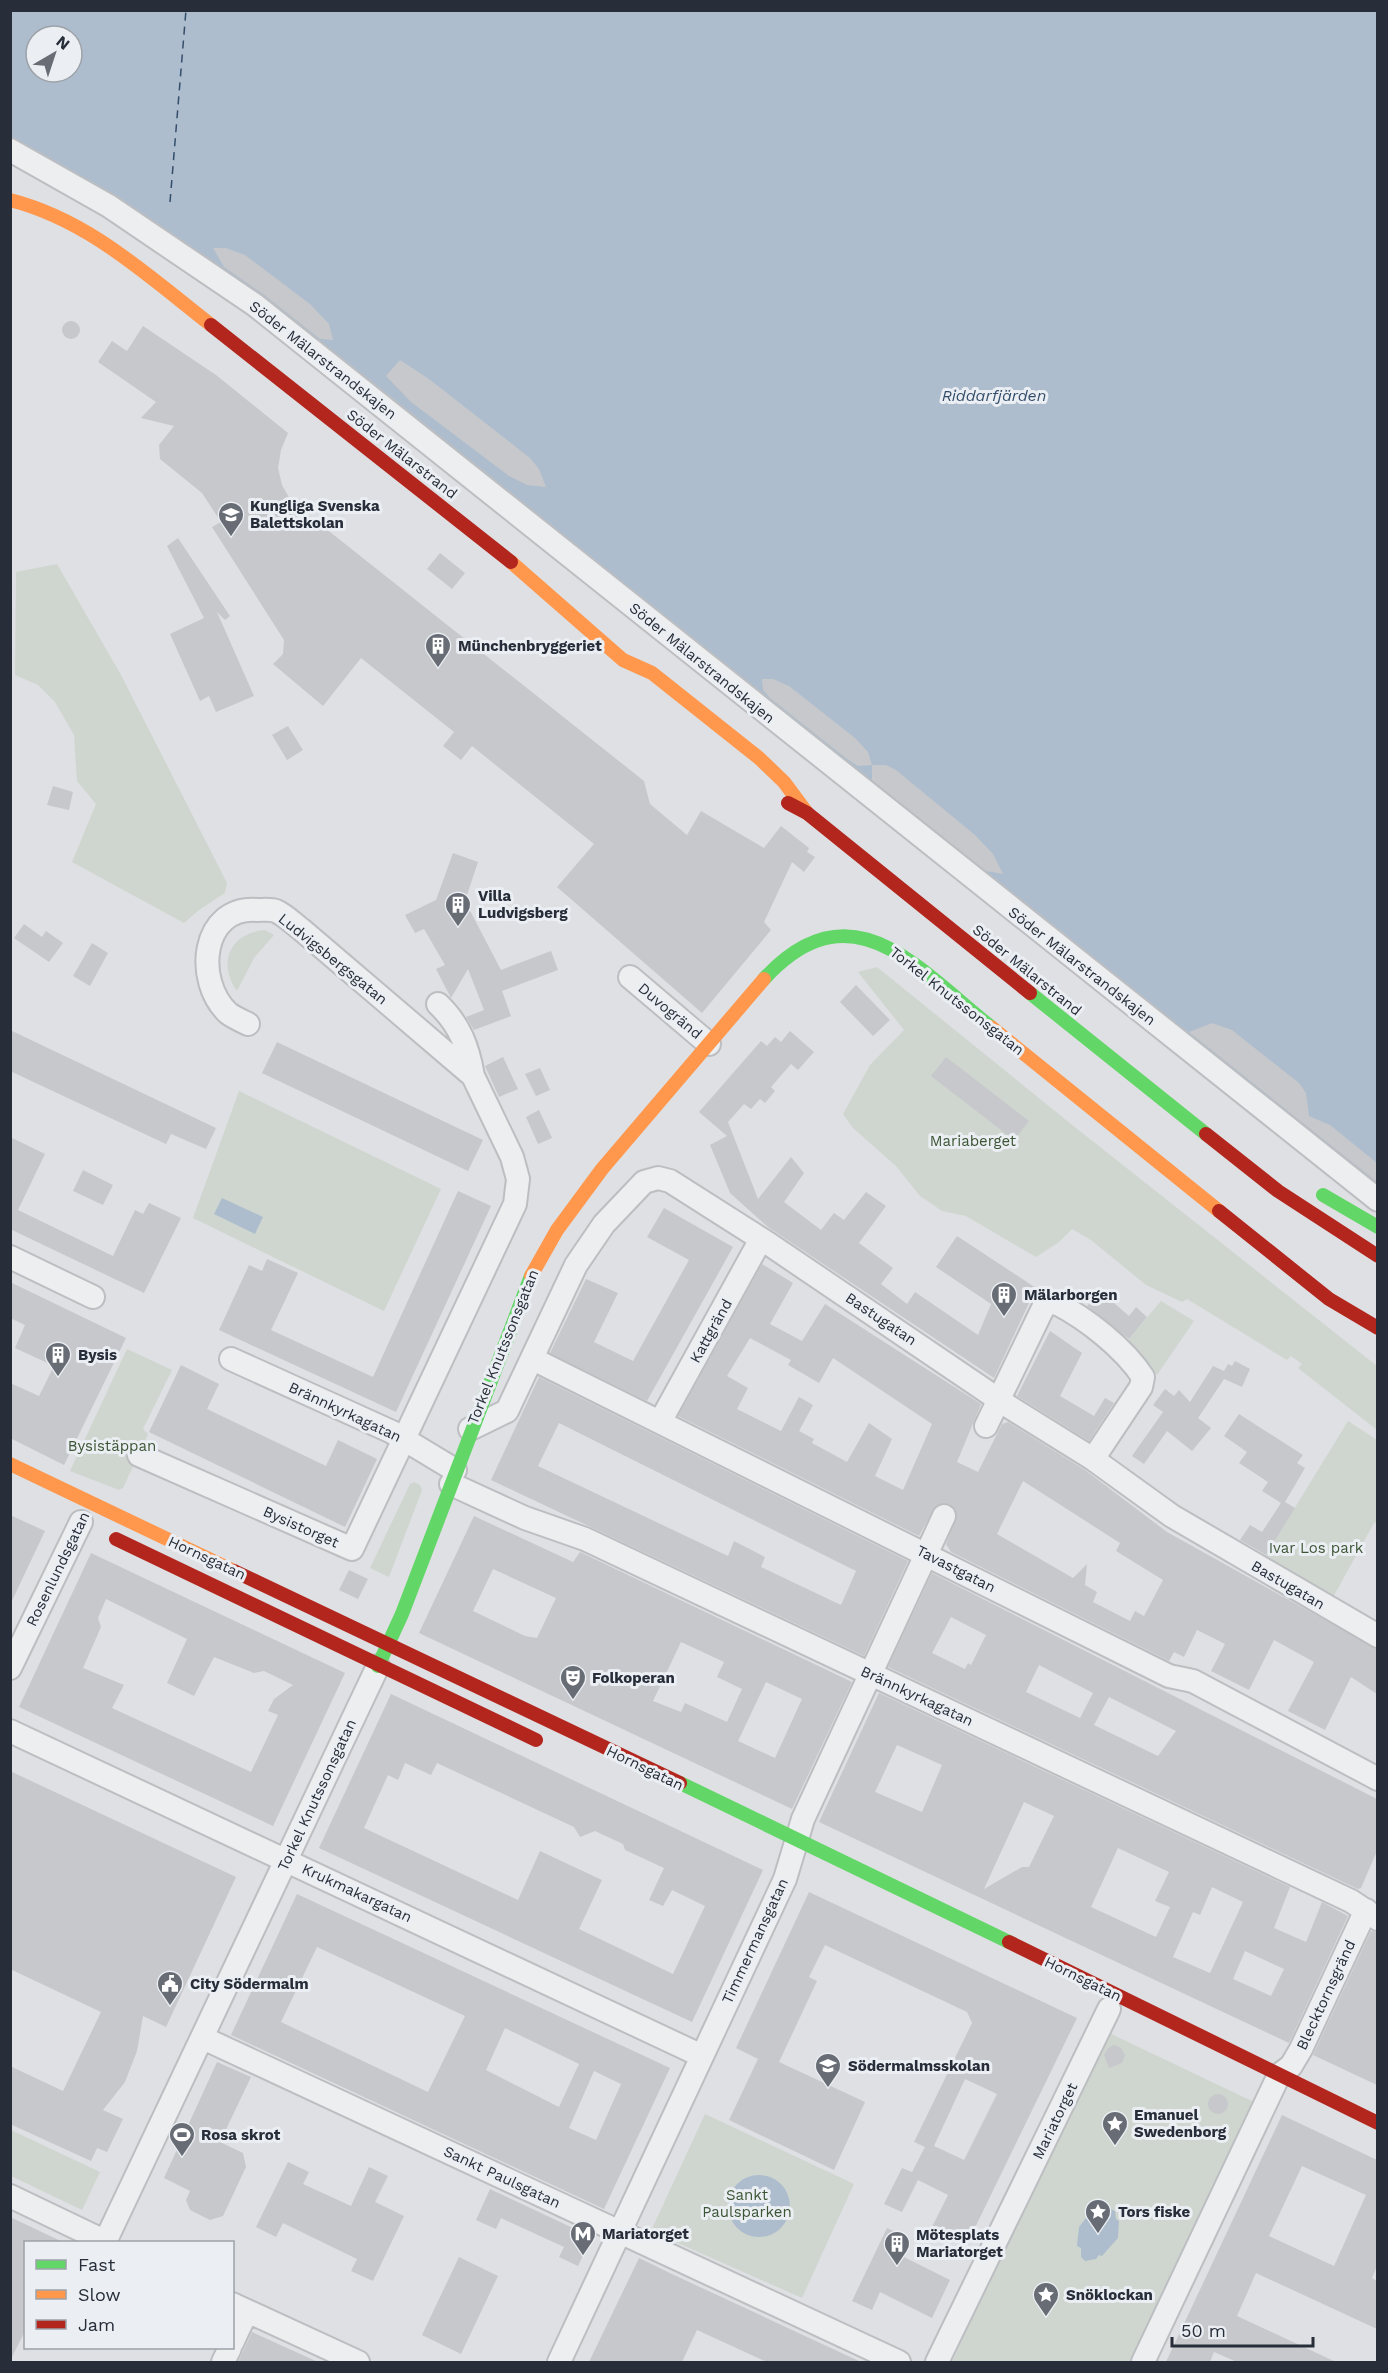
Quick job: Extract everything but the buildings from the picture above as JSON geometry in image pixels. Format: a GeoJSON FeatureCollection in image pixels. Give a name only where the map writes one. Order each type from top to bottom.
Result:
{"type":"FeatureCollection","features":[{"type":"Feature","properties":{"kind":"street","name":"Söder Mälarstrandskajen"},"geometry":{"type":"LineString","coordinates":[[10,150],[109,206],[255,305],[1377,1200]]}},
{"type":"Feature","properties":{"kind":"street","name":"Söder Mälarstrand"},"geometry":{"type":"LineString","coordinates":[[10,200],[60,218],[125,255],[155,282],[495,548],[623,660],[636,679],[644,685]]}},
{"type":"Feature","properties":{"kind":"street","name":"Söder Mälarstrand"},"geometry":{"type":"LineString","coordinates":[[93,254],[155,282]]}},
{"type":"Feature","properties":{"kind":"street","name":"Söder Mälarstrand"},"geometry":{"type":"LineString","coordinates":[[623,660],[652,673],[759,758],[784,782],[807,813]]}},
{"type":"Feature","properties":{"kind":"street","name":"Söder Mälarstrand"},"geometry":{"type":"LineString","coordinates":[[773,794],[807,813],[1293,1203],[1330,1223],[1377,1256]]}},
{"type":"Feature","properties":{"kind":"street","name":"Ludvigsbergsgatan"},"geometry":{"type":"LineString","coordinates":[[248,1024],[228,1012],[215,991],[207,973],[207,952],[213,933],[227,917],[250,909],[275,911],[302,930],[472,1076]]}},
{"type":"Feature","properties":{"kind":"street","name":"Torkel Knutssonsgatan"},"geometry":{"type":"LineString","coordinates":[[106,2241],[389,1644],[525,1288],[547,1245],[586,1190],[709,1044],[776,969],[802,946],[851,933],[864,935],[904,957],[1329,1299],[1377,1328]]}},
{"type":"Feature","properties":{"kind":"street","name":"Duvogränd"},"geometry":{"type":"LineString","coordinates":[[630,977],[709,1044]]}},
{"type":"Feature","properties":{"kind":"street","name":"Ludvigsbergsgatan"},"geometry":{"type":"LineString","coordinates":[[405,1440],[515,1204],[518,1179],[512,1157],[472,1076],[468,1049],[452,1017],[438,1004]]}},
{"type":"Feature","properties":{"kind":"street","name":"Söder Mälarstrand"},"geometry":{"type":"LineString","coordinates":[[1228,1150],[1280,1174]]}},
{"type":"Feature","properties":{"kind":"street","name":"Bastugatan"},"geometry":{"type":"LineString","coordinates":[[470,1429],[507,1411],[583,1252],[629,1196],[644,1182],[658,1178],[670,1182],[761,1239],[1011,1408],[1093,1459],[1172,1516],[1377,1636]]}},
{"type":"Feature","properties":{"kind":"street"},"geometry":{"type":"LineString","coordinates":[[1307,1187],[1377,1227]]}},
{"type":"Feature","properties":{"kind":"street","name":"Kattgränd"},"geometry":{"type":"LineString","coordinates":[[660,1422],[761,1239]]}},
{"type":"Feature","properties":{"kind":"street"},"geometry":{"type":"LineString","coordinates":[[10,1257],[93,1297]]}},
{"type":"Feature","properties":{"kind":"street","name":"Torkel Knutssonsgatan"},"geometry":{"type":"LineString","coordinates":[[1329,1299],[1352,1327],[1366,1338]]}},
{"type":"Feature","properties":{"kind":"street"},"geometry":{"type":"LineString","coordinates":[[986,1426],[1045,1304],[1056,1303],[1069,1309],[1127,1358],[1143,1377],[1142,1387],[1093,1459]]}},
{"type":"Feature","properties":{"kind":"street","name":"Brännkyrkagatan"},"geometry":{"type":"LineString","coordinates":[[231,1359],[405,1440],[453,1477],[525,1518],[585,1539],[1372,1915]]}},
{"type":"Feature","properties":{"kind":"street","name":"Tavastgatan"},"geometry":{"type":"LineString","coordinates":[[533,1359],[1169,1676],[1192,1681],[1377,1779]]}},
{"type":"Feature","properties":{"kind":"street","name":"Bysistorget"},"geometry":{"type":"LineString","coordinates":[[139,1455],[352,1549],[405,1440]]}},
{"type":"Feature","properties":{"kind":"street","name":"Hornsgatan"},"geometry":{"type":"LineString","coordinates":[[10,1464],[89,1521],[378,1666],[546,1744]]}},
{"type":"Feature","properties":{"kind":"street","name":"Timmermansgatan"},"geometry":{"type":"LineString","coordinates":[[559,2362],[785,1880],[803,1819],[872,1675],[944,1516]]}},
{"type":"Feature","properties":{"kind":"street","name":"Hornsgatan"},"geometry":{"type":"LineString","coordinates":[[89,1521],[389,1644],[793,1854],[1278,2081],[1377,2123]]}},
{"type":"Feature","properties":{"kind":"street","name":"Rosenlundsgatan"},"geometry":{"type":"LineString","coordinates":[[10,1668],[89,1521]]}},
{"type":"Feature","properties":{"kind":"street","name":"Krukmakargatan"},"geometry":{"type":"LineString","coordinates":[[10,1731],[702,2056]]}},
{"type":"Feature","properties":{"kind":"street","name":"Blecktornsgränd"},"geometry":{"type":"LineString","coordinates":[[1278,2081],[1372,1915]]}},
{"type":"Feature","properties":{"kind":"street","name":"Mariatorget"},"geometry":{"type":"LineString","coordinates":[[938,2362],[1107,2008]]}},
{"type":"Feature","properties":{"kind":"street","name":"Sankt Paulsgatan"},"geometry":{"type":"LineString","coordinates":[[202,2038],[899,2362]]}},
{"type":"Feature","properties":{"kind":"street"},"geometry":{"type":"LineString","coordinates":[[1143,2362],[1278,2081]]}},
{"type":"Feature","properties":{"kind":"street","name":"Hornsgatan"},"geometry":{"type":"LineString","coordinates":[[1278,2081],[1377,2105]]}},
{"type":"Feature","properties":{"kind":"street"},"geometry":{"type":"LineString","coordinates":[[1346,2123],[1377,2138]]}},
{"type":"Feature","properties":{"kind":"street"},"geometry":{"type":"LineString","coordinates":[[10,2196],[104,2241]]}},
{"type":"Feature","properties":{"kind":"street"},"geometry":{"type":"LineString","coordinates":[[234,2334],[240,2307],[358,2362]]}},
{"type":"Feature","properties":{"kind":"green space"},"geometry":{"type":"Polygon","coordinates":[[[57,564],[121,675],[227,883],[225,893],[184,923],[72,862],[96,804],[77,781],[74,735],[55,702],[38,685],[15,675],[16,572],[57,564]]]}},
{"type":"Feature","properties":{"kind":"green space"},"geometry":{"type":"Polygon","coordinates":[[[265,930],[274,935],[254,958],[237,991],[228,970],[230,951],[243,937],[265,930]]]}},
{"type":"Feature","properties":{"kind":"green space","name":"Mariaberget"},"geometry":{"type":"Polygon","coordinates":[[[877,967],[1377,1366],[1377,1430],[1298,1368],[1302,1364],[1291,1356],[1287,1360],[1187,1299],[1182,1302],[1146,1285],[1091,1240],[1072,1229],[1059,1242],[1036,1257],[966,1216],[942,1211],[920,1196],[896,1166],[853,1128],[843,1114],[870,1065],[904,1030],[858,972],[877,967]]]}},
{"type":"Feature","properties":{"kind":"green space"},"geometry":{"type":"Polygon","coordinates":[[[239,1091],[441,1189],[384,1311],[193,1218],[239,1091]]]}},
{"type":"Feature","properties":{"kind":"green space"},"geometry":{"type":"Polygon","coordinates":[[[1161,1301],[1194,1321],[1157,1375],[1124,1345],[1161,1301]]]}},
{"type":"Feature","properties":{"kind":"green space","name":"Bysistäppan"},"geometry":{"type":"Polygon","coordinates":[[[127,1349],[172,1370],[143,1429],[148,1434],[123,1488],[119,1490],[70,1471],[127,1349]]]}},
{"type":"Feature","properties":{"kind":"green space","name":"Ivar Los park"},"geometry":{"type":"Polygon","coordinates":[[[1348,1421],[1377,1440],[1377,1522],[1374,1523],[1331,1601],[1261,1563],[1348,1421]]]}},
{"type":"Feature","properties":{"kind":"green space"},"geometry":{"type":"Polygon","coordinates":[[[414,1482],[420,1485],[422,1490],[389,1577],[370,1568],[410,1484],[414,1482]]]}},
{"type":"Feature","properties":{"kind":"green space"},"geometry":{"type":"Polygon","coordinates":[[[1107,2032],[1256,2103],[1134,2362],[952,2362],[1107,2032]],[[1097,2211],[1087,2216],[1077,2246],[1098,2255],[1108,2250],[1097,2211]]]}},
{"type":"Feature","properties":{"kind":"green space","name":"Sankt Paulsparken"},"geometry":{"type":"Polygon","coordinates":[[[705,2114],[854,2184],[802,2298],[651,2231],[705,2114]]]}},
{"type":"Feature","properties":{"kind":"green space"},"geometry":{"type":"Polygon","coordinates":[[[11,2130],[100,2172],[82,2210],[11,2176],[11,2130]]]}},
{"type":"Feature","properties":{"kind":"water","name":"Riddarfjärden"},"geometry":{"type":"Polygon","coordinates":[[[11,11],[1377,11],[1377,1191],[108,195],[11,137],[11,11]]]}},
{"type":"Feature","properties":{"kind":"water"},"geometry":{"type":"Polygon","coordinates":[[[222,1198],[263,1217],[255,1234],[214,1214],[222,1198]]]}},
{"type":"Feature","properties":{"kind":"water"},"geometry":{"type":"Polygon","coordinates":[[[753,2175],[765,2175],[781,2184],[788,2194],[790,2206],[788,2218],[781,2228],[765,2237],[753,2237],[742,2232],[733,2223],[728,2212],[728,2200],[733,2189],[742,2180],[753,2175]]]}},
{"type":"Feature","properties":{"kind":"water"},"geometry":{"type":"Polygon","coordinates":[[[1104,2206],[1115,2211],[1116,2219],[1119,2221],[1118,2238],[1102,2256],[1099,2255],[1096,2259],[1085,2261],[1081,2257],[1081,2248],[1077,2246],[1079,2227],[1093,2209],[1097,2211],[1104,2206]]]}},
{"type":"Feature","properties":{"kind":"ferry route"},"geometry":{"type":"LineString","coordinates":[[170,202],[186,10]]}},
{"type":"Feature","properties":{"kind":"traffic: fast"},"geometry":{"type":"LineString","coordinates":[[764,979],[796,951],[826,938],[855,937],[882,945],[910,961],[991,1027]]}},
{"type":"Feature","properties":{"kind":"traffic: fast"},"geometry":{"type":"LineString","coordinates":[[1030,993],[1206,1134]]}},
{"type":"Feature","properties":{"kind":"traffic: fast"},"geometry":{"type":"LineString","coordinates":[[1323,1195],[1378,1227]]}},
{"type":"Feature","properties":{"kind":"traffic: fast"},"geometry":{"type":"LineString","coordinates":[[378,1666],[402,1614],[531,1276]]}},
{"type":"Feature","properties":{"kind":"traffic: fast"},"geometry":{"type":"LineString","coordinates":[[680,1783],[1009,1942]]}},
{"type":"Feature","properties":{"kind":"traffic: slow"},"geometry":{"type":"LineString","coordinates":[[10,200],[39,209],[92,235],[141,269],[211,325]]}},
{"type":"Feature","properties":{"kind":"traffic: slow"},"geometry":{"type":"LineString","coordinates":[[511,562],[623,660],[652,673],[759,758],[784,782],[807,813]]}},
{"type":"Feature","properties":{"kind":"traffic: slow"},"geometry":{"type":"LineString","coordinates":[[531,1276],[557,1230],[602,1169],[764,979]]}},
{"type":"Feature","properties":{"kind":"traffic: slow"},"geometry":{"type":"LineString","coordinates":[[991,1027],[1219,1211]]}},
{"type":"Feature","properties":{"kind":"traffic: slow"},"geometry":{"type":"LineString","coordinates":[[10,1464],[234,1571]]}},
{"type":"Feature","properties":{"kind":"traffic: jam"},"geometry":{"type":"LineString","coordinates":[[211,325],[511,562]]}},
{"type":"Feature","properties":{"kind":"traffic: jam"},"geometry":{"type":"LineString","coordinates":[[788,803],[807,813],[1030,993]]}},
{"type":"Feature","properties":{"kind":"traffic: jam"},"geometry":{"type":"LineString","coordinates":[[1206,1134],[1278,1191],[1378,1256]]}},
{"type":"Feature","properties":{"kind":"traffic: jam"},"geometry":{"type":"LineString","coordinates":[[1219,1211],[1329,1299],[1378,1328]]}},
{"type":"Feature","properties":{"kind":"traffic: jam"},"geometry":{"type":"LineString","coordinates":[[116,1539],[536,1740]]}},
{"type":"Feature","properties":{"kind":"traffic: jam"},"geometry":{"type":"LineString","coordinates":[[234,1571],[680,1783]]}},
{"type":"Feature","properties":{"kind":"traffic: jam"},"geometry":{"type":"LineString","coordinates":[[1009,1942],[1378,2123]]}},
{"type":"Feature","properties":{"kind":"place","name":"Kungliga Svenska Balettskolan"},"geometry":{"type":"Point","coordinates":[231,538]}},
{"type":"Feature","properties":{"kind":"place","name":"Münchenbryggeriet"},"geometry":{"type":"Point","coordinates":[438,669]}},
{"type":"Feature","properties":{"kind":"place","name":"Villa Ludvigsberg"},"geometry":{"type":"Point","coordinates":[458,928]}},
{"type":"Feature","properties":{"kind":"place","name":"Mälarborgen"},"geometry":{"type":"Point","coordinates":[1004,1318]}},
{"type":"Feature","properties":{"kind":"place","name":"Bysis"},"geometry":{"type":"Point","coordinates":[58,1378]}},
{"type":"Feature","properties":{"kind":"place","name":"Folkoperan"},"geometry":{"type":"Point","coordinates":[573,1701]}},
{"type":"Feature","properties":{"kind":"place","name":"City Södermalm"},"geometry":{"type":"Point","coordinates":[170,2007]}},
{"type":"Feature","properties":{"kind":"place","name":"Södermalmsskolan"},"geometry":{"type":"Point","coordinates":[828,2089]}},
{"type":"Feature","properties":{"kind":"place","name":"Emanuel Swedenborg"},"geometry":{"type":"Point","coordinates":[1115,2147]}},
{"type":"Feature","properties":{"kind":"place","name":"Rosa skrot"},"geometry":{"type":"Point","coordinates":[182,2158]}},
{"type":"Feature","properties":{"kind":"place","name":"Tors fiske"},"geometry":{"type":"Point","coordinates":[1098,2235]}},
{"type":"Feature","properties":{"kind":"place","name":"Mariatorget"},"geometry":{"type":"Point","coordinates":[583,2257]}},
{"type":"Feature","properties":{"kind":"place","name":"Mötesplats Mariatorget"},"geometry":{"type":"Point","coordinates":[897,2267]}},
{"type":"Feature","properties":{"kind":"place","name":"Snöklockan"},"geometry":{"type":"Point","coordinates":[1046,2318]}}]}
